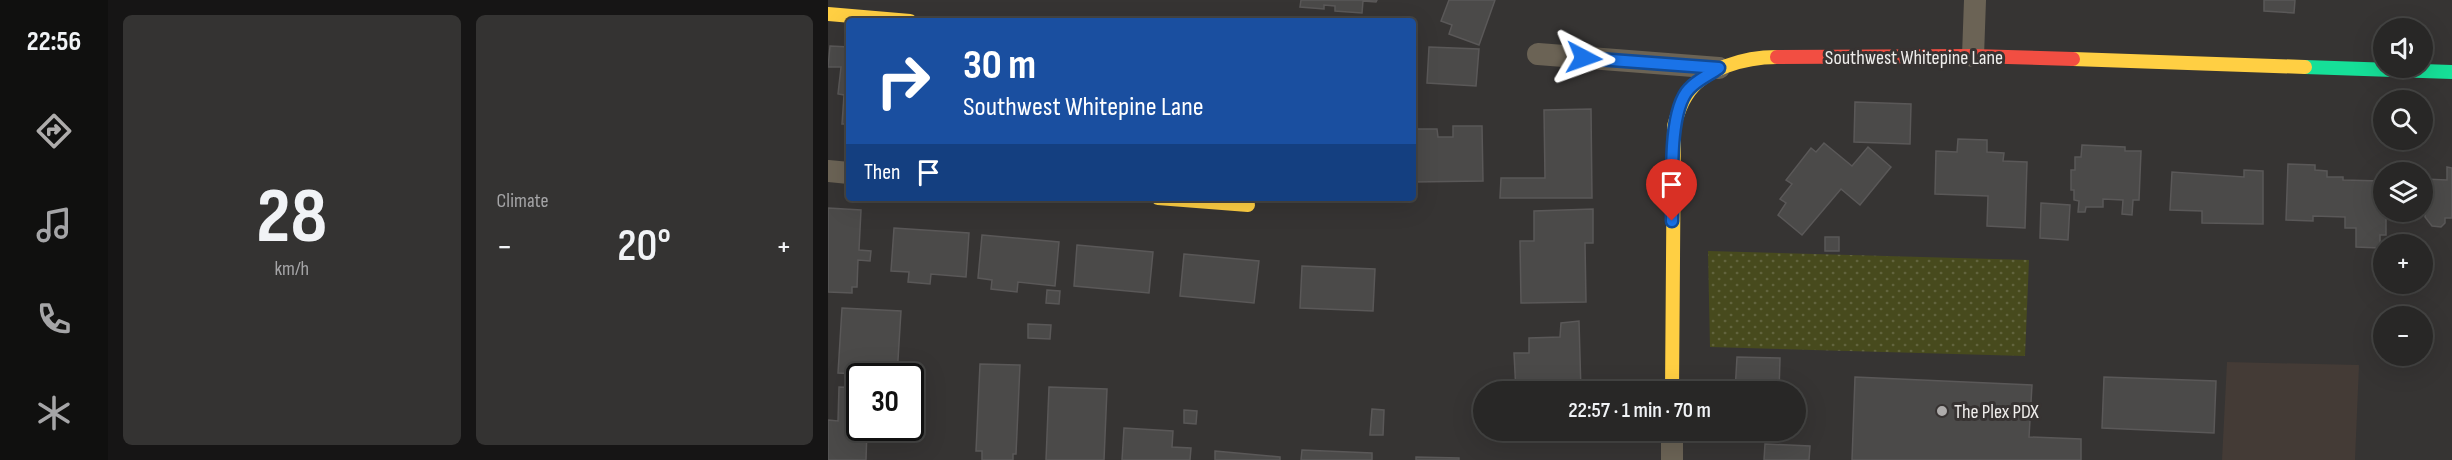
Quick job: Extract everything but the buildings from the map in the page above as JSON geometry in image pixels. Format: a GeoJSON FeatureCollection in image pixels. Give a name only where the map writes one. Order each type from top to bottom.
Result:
{"type":"FeatureCollection","features":[{"type":"Feature","properties":{"kind":"street"},"geometry":{"type":"LineString","coordinates":[[1973,56],[1975,0]]}},
{"type":"Feature","properties":{"kind":"street"},"geometry":{"type":"LineString","coordinates":[[828,14],[875,18]]}},
{"type":"Feature","properties":{"kind":"street"},"geometry":{"type":"LineString","coordinates":[[1538,54],[1719,68]]}},
{"type":"Feature","properties":{"kind":"street","name":"Southwest Whitepine Lane"},"geometry":{"type":"LineString","coordinates":[[1672,381],[1674,126],[1677,108],[1687,90],[1719,68],[1741,61],[1769,57],[1973,56],[2452,72]]}},
{"type":"Feature","properties":{"kind":"street"},"geometry":{"type":"LineString","coordinates":[[828,171],[846,173]]}},
{"type":"Feature","properties":{"kind":"street"},"geometry":{"type":"LineString","coordinates":[[1197,201],[1248,205]]}},
{"type":"Feature","properties":{"kind":"street"},"geometry":{"type":"LineString","coordinates":[[1672,441],[1672,460]]}},
{"type":"Feature","properties":{"kind":"shaded area"},"geometry":{"type":"Polygon","coordinates":[[[2227,362],[2359,365],[2355,460],[2222,460],[2227,362]]]}},
{"type":"Feature","properties":{"kind":"green space"},"geometry":{"type":"Polygon","coordinates":[[[1708,251],[2029,260],[2025,356],[1710,347],[1708,251]]]}},
{"type":"Feature","properties":{"kind":"traffic: fast"},"geometry":{"type":"LineString","coordinates":[[2305,67],[2452,72]]}},
{"type":"Feature","properties":{"kind":"traffic: slow"},"geometry":{"type":"LineString","coordinates":[[828,14],[875,18]]}},
{"type":"Feature","properties":{"kind":"traffic: slow"},"geometry":{"type":"LineString","coordinates":[[1672,381],[1674,126],[1676,118],[1684,99],[1694,86],[1714,71],[1752,59],[1777,57]]}},
{"type":"Feature","properties":{"kind":"traffic: slow"},"geometry":{"type":"LineString","coordinates":[[2073,59],[2305,67]]}},
{"type":"Feature","properties":{"kind":"traffic: slow"},"geometry":{"type":"LineString","coordinates":[[1197,201],[1248,205]]}},
{"type":"Feature","properties":{"kind":"traffic: jam"},"geometry":{"type":"LineString","coordinates":[[1777,57],[1973,56],[2073,59]]}},
{"type":"Feature","properties":{"kind":"place","name":"The Plex PDX"},"geometry":{"type":"Point","coordinates":[1942,411]}},
{"type":"Feature","properties":{"kind":"route"},"geometry":{"type":"LineString","coordinates":[[1584,58],[1719,68],[1687,90],[1677,108],[1674,126],[1672,221]]}}]}
